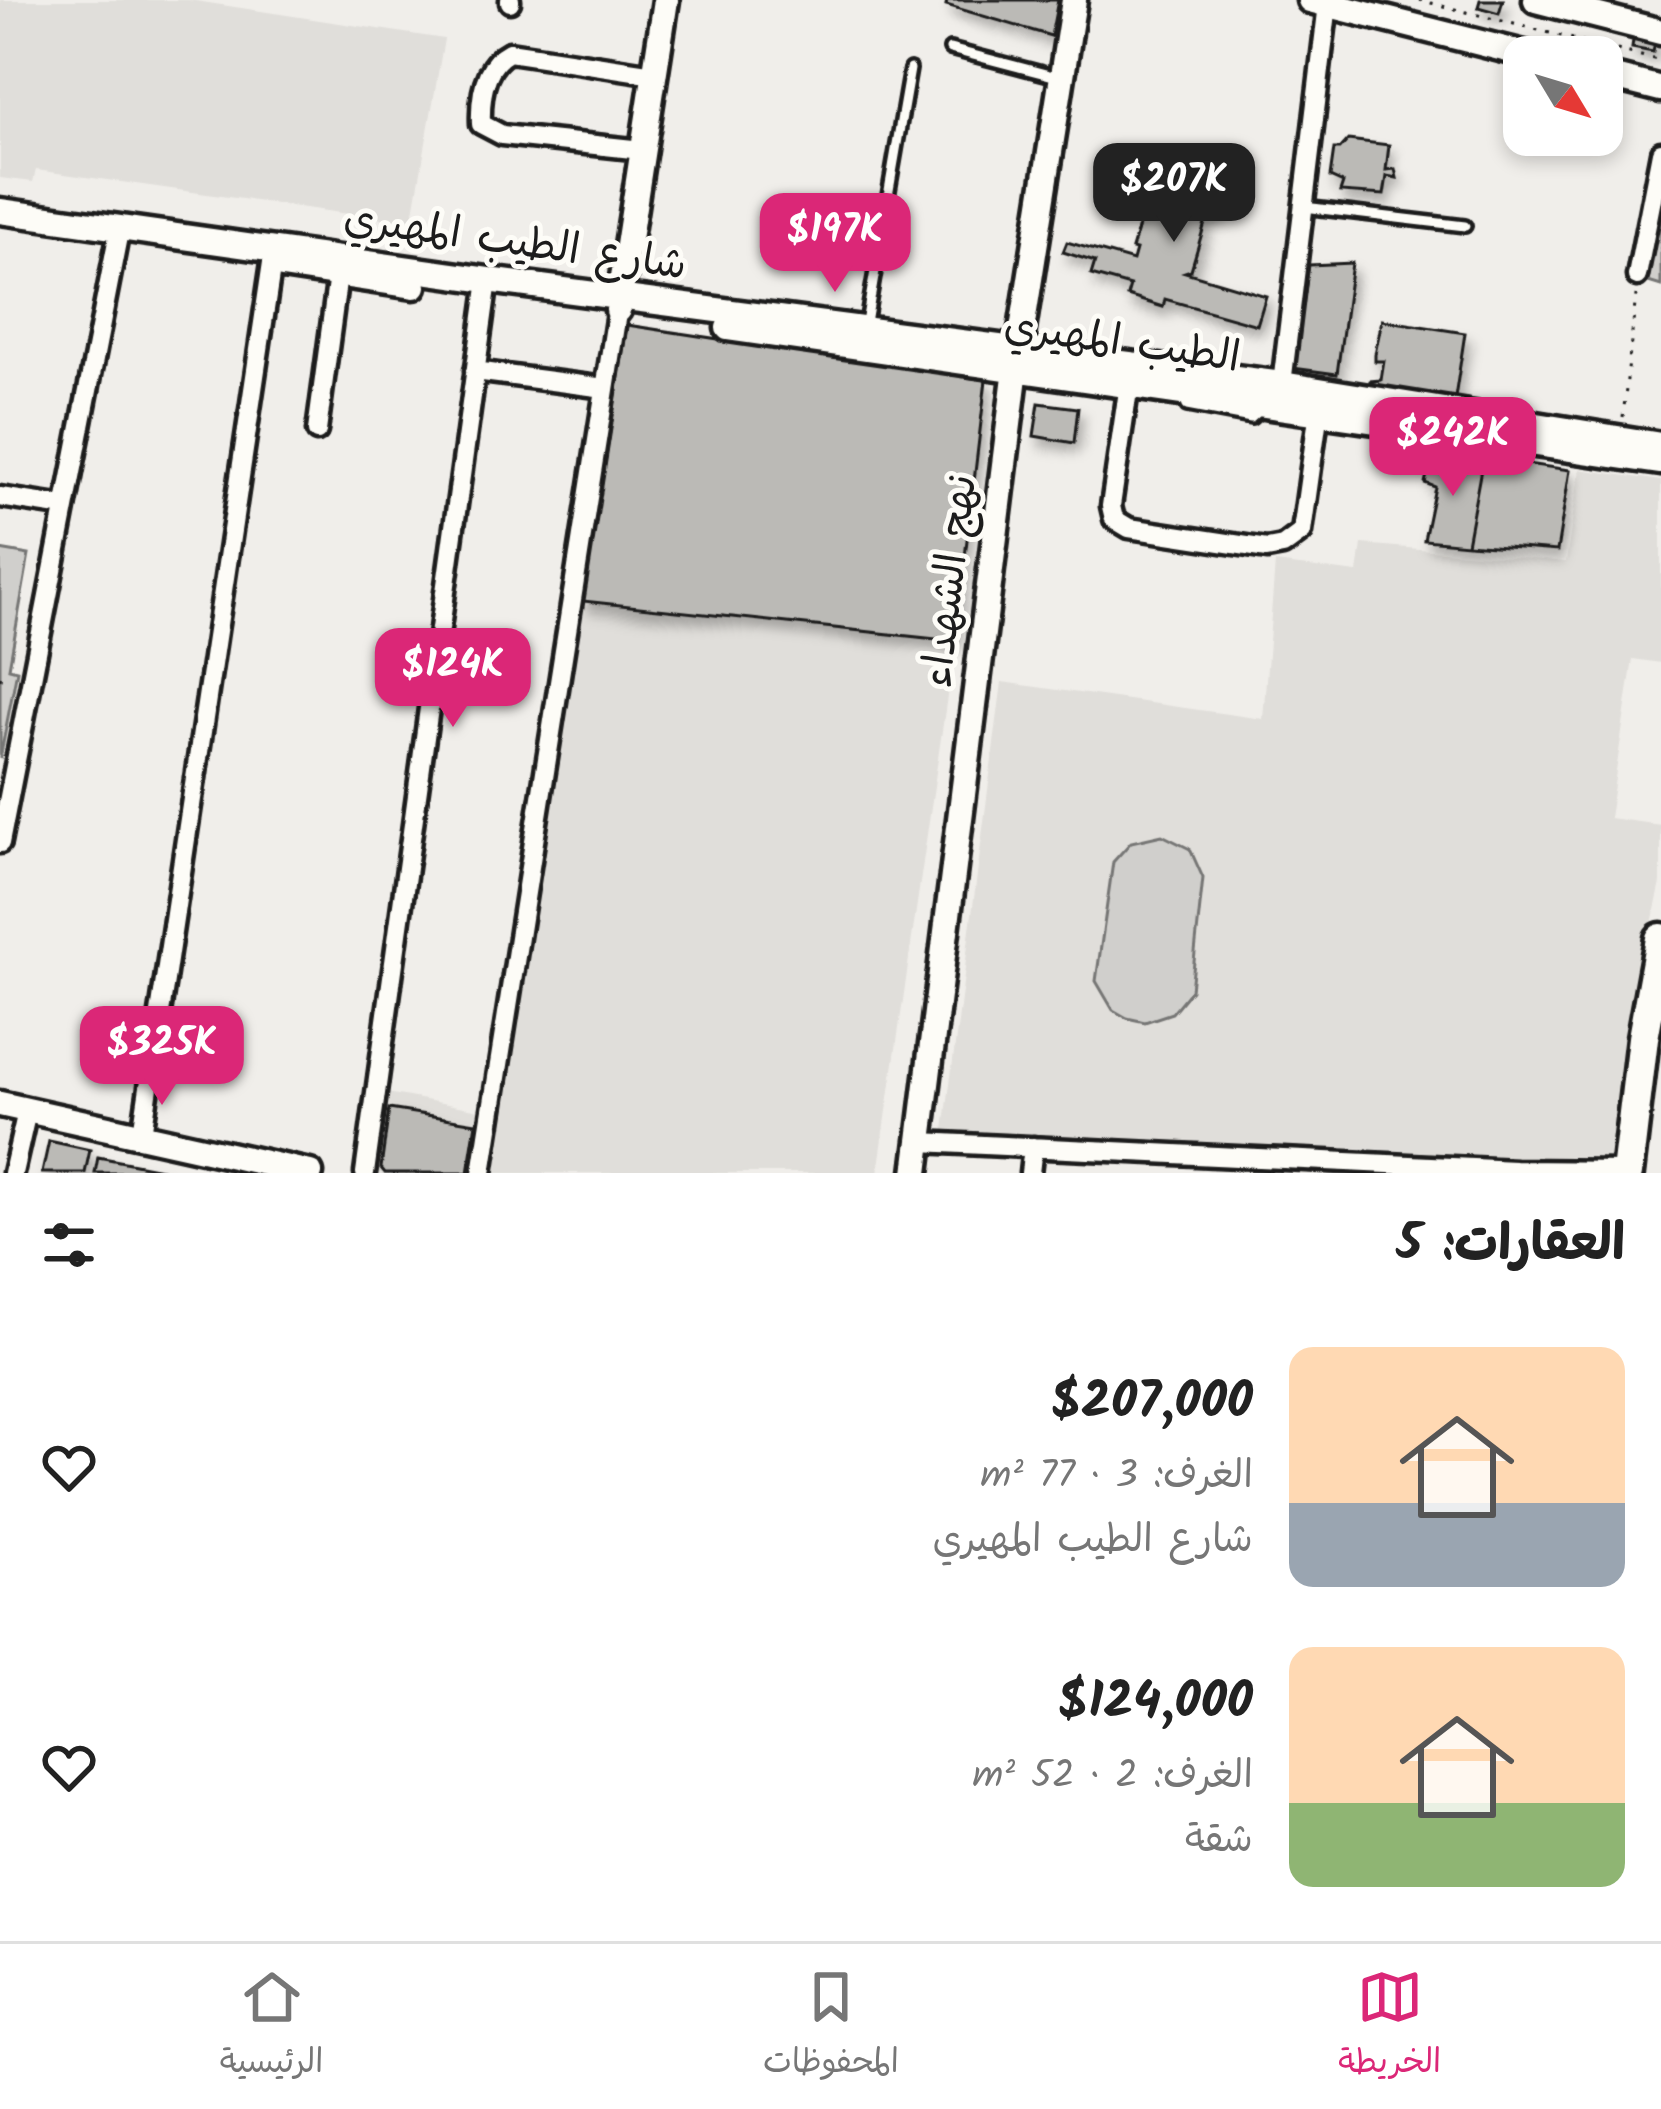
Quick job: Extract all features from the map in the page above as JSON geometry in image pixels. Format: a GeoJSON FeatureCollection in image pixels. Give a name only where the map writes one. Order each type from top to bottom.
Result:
{"type":"FeatureCollection","features":[{"type":"Feature","properties":{"kind":"main road"},"geometry":{"type":"LineString","coordinates":[[1634,1172],[1634,1098],[1661,939]]}},
{"type":"Feature","properties":{"kind":"main road"},"geometry":{"type":"LineString","coordinates":[[1634,1172],[1661,1040]]}},
{"type":"Feature","properties":{"kind":"street"},"geometry":{"type":"LineString","coordinates":[[482,1173],[666,0]]}},
{"type":"Feature","properties":{"kind":"street","name":"نهج الشهداء"},"geometry":{"type":"LineString","coordinates":[[916,1173],[1017,358],[1074,0]]}},
{"type":"Feature","properties":{"kind":"street"},"geometry":{"type":"LineString","coordinates":[[1536,0],[1661,32]]}},
{"type":"Feature","properties":{"kind":"street"},"geometry":{"type":"LineString","coordinates":[[1275,393],[1304,207],[1319,2],[1503,49]]}},
{"type":"Feature","properties":{"kind":"street"},"geometry":{"type":"LineString","coordinates":[[642,150],[502,135],[481,124],[483,95],[490,70],[509,52],[654,74]]}},
{"type":"Feature","properties":{"kind":"street"},"geometry":{"type":"LineString","coordinates":[[1623,79],[1661,88]]}},
{"type":"Feature","properties":{"kind":"street"},"geometry":{"type":"LineString","coordinates":[[1636,276],[1661,152]]}},
{"type":"Feature","properties":{"kind":"street","name":"شارع الطيب المهيري"},"geometry":{"type":"LineString","coordinates":[[0,211],[118,235],[487,288],[866,329],[1017,358],[1661,445]]}},
{"type":"Feature","properties":{"kind":"street"},"geometry":{"type":"LineString","coordinates":[[0,228],[118,235],[0,843]]}},
{"type":"Feature","properties":{"kind":"street"},"geometry":{"type":"LineString","coordinates":[[142,1134],[273,256],[338,275],[487,288],[365,1173]]}},
{"type":"Feature","properties":{"kind":"street"},"geometry":{"type":"LineString","coordinates":[[317,431],[338,275]]}},
{"type":"Feature","properties":{"kind":"street","name":"الطيب المهيري"},"geometry":{"type":"LineString","coordinates":[[618,305],[1017,358],[1180,391],[1275,393],[1319,410],[1661,462]]}},
{"type":"Feature","properties":{"kind":"street"},"geometry":{"type":"LineString","coordinates":[[475,371],[605,388]]}},
{"type":"Feature","properties":{"kind":"street"},"geometry":{"type":"LineString","coordinates":[[1129,383],[1111,506],[1114,519],[1129,528],[1267,549],[1283,546],[1302,532],[1319,410]]}},
{"type":"Feature","properties":{"kind":"street"},"geometry":{"type":"LineString","coordinates":[[0,497],[64,507]]}},
{"type":"Feature","properties":{"kind":"street"},"geometry":{"type":"LineString","coordinates":[[0,1104],[142,1134],[222,1163],[310,1173]]}},
{"type":"Feature","properties":{"kind":"street"},"geometry":{"type":"LineString","coordinates":[[13,1173],[27,1111]]}},
{"type":"Feature","properties":{"kind":"street"},"geometry":{"type":"LineString","coordinates":[[921,1142],[1285,1166],[1634,1172]]}},
{"type":"Feature","properties":{"kind":"street"},"geometry":{"type":"LineString","coordinates":[[1030,1173],[1033,1147]]}},
{"type":"Feature","properties":{"kind":"lane"},"geometry":{"type":"LineString","coordinates":[[950,49],[1062,78]]}},
{"type":"Feature","properties":{"kind":"lane"},"geometry":{"type":"LineString","coordinates":[[866,329],[910,69]]}},
{"type":"Feature","properties":{"kind":"lane"},"geometry":{"type":"LineString","coordinates":[[1304,207],[1465,226]]}},
{"type":"Feature","properties":{"kind":"path"},"geometry":{"type":"LineString","coordinates":[[1419,0],[1661,61]]}},
{"type":"Feature","properties":{"kind":"path"},"geometry":{"type":"LineString","coordinates":[[1620,438],[1636,276]]}},
{"type":"Feature","properties":{"kind":"shaded area"},"geometry":{"type":"Polygon","coordinates":[[[0,0],[189,0],[444,39],[412,223],[36,170],[33,182],[0,178],[0,0]]]}},
{"type":"Feature","properties":{"kind":"shaded area"},"geometry":{"type":"Polygon","coordinates":[[[1661,203],[1661,286],[1645,281],[1661,203]]]}},
{"type":"Feature","properties":{"kind":"shaded area"},"geometry":{"type":"Polygon","coordinates":[[[1580,469],[1661,481],[1661,663],[1633,659],[1609,818],[1661,825],[1661,883],[1614,1163],[944,1130],[1002,682],[1263,719],[1275,563],[1358,573],[1362,544],[1566,562],[1580,469]]]}},
{"type":"Feature","properties":{"kind":"shaded area"},"geometry":{"type":"Polygon","coordinates":[[[0,550],[29,555],[9,668],[17,670],[0,759],[0,550]]]}},
{"type":"Feature","properties":{"kind":"shaded area"},"geometry":{"type":"Polygon","coordinates":[[[583,601],[955,641],[878,1173],[488,1173],[583,601]]]}},
{"type":"Feature","properties":{"kind":"shaded area"},"geometry":{"type":"Polygon","coordinates":[[[1162,835],[1190,849],[1203,878],[1191,990],[1172,1013],[1145,1022],[1113,1010],[1096,981],[1113,862],[1131,842],[1162,835]]]}},
{"type":"Feature","properties":{"kind":"shaded area"},"geometry":{"type":"Polygon","coordinates":[[[387,1093],[491,1112],[480,1173],[373,1173],[387,1093]]]}},
{"type":"Feature","properties":{"kind":"building"},"geometry":{"type":"Polygon","coordinates":[[[947,0],[1058,0],[1051,36],[946,5],[947,0]]]}},
{"type":"Feature","properties":{"kind":"building"},"geometry":{"type":"Polygon","coordinates":[[[1480,0],[1503,0],[1499,13],[1478,7],[1480,0]]]}},
{"type":"Feature","properties":{"kind":"building"},"geometry":{"type":"Polygon","coordinates":[[[1634,34],[1656,39],[1653,52],[1632,48],[1634,34]]]}},
{"type":"Feature","properties":{"kind":"building"},"geometry":{"type":"Polygon","coordinates":[[[1348,140],[1389,145],[1386,170],[1395,169],[1397,178],[1387,176],[1384,195],[1340,192],[1343,183],[1330,177],[1334,149],[1348,140]]]}},
{"type":"Feature","properties":{"kind":"building"},"geometry":{"type":"Polygon","coordinates":[[[1169,154],[1209,166],[1205,180],[1225,186],[1217,215],[1208,213],[1191,270],[1185,272],[1266,296],[1257,325],[1165,299],[1163,307],[1127,296],[1130,286],[1091,275],[1095,262],[1063,252],[1067,242],[1133,261],[1136,250],[1132,249],[1149,193],[1138,189],[1145,163],[1164,169],[1169,154]]]}},
{"type":"Feature","properties":{"kind":"building"},"geometry":{"type":"Polygon","coordinates":[[[1352,263],[1337,374],[1293,368],[1309,265],[1352,263]]]}},
{"type":"Feature","properties":{"kind":"building"},"geometry":{"type":"Polygon","coordinates":[[[1382,320],[1465,333],[1454,404],[1366,393],[1370,381],[1381,380],[1384,361],[1375,361],[1375,354],[1382,320]]]}},
{"type":"Feature","properties":{"kind":"building"},"geometry":{"type":"Polygon","coordinates":[[[627,325],[986,380],[955,641],[583,601],[627,325]]]}},
{"type":"Feature","properties":{"kind":"building"},"geometry":{"type":"Polygon","coordinates":[[[1039,403],[1078,408],[1074,443],[1034,436],[1039,403]]]}},
{"type":"Feature","properties":{"kind":"building"},"geometry":{"type":"Polygon","coordinates":[[[1448,454],[1483,458],[1467,544],[1424,540],[1435,487],[1425,483],[1430,463],[1444,468],[1448,454]]]}},
{"type":"Feature","properties":{"kind":"building"},"geometry":{"type":"Polygon","coordinates":[[[1483,458],[1570,470],[1557,551],[1467,544],[1483,458]]]}},
{"type":"Feature","properties":{"kind":"building"},"geometry":{"type":"Polygon","coordinates":[[[389,1109],[476,1123],[468,1173],[385,1173],[381,1168],[389,1109]]]}},
{"type":"Feature","properties":{"kind":"building"},"geometry":{"type":"Polygon","coordinates":[[[49,1141],[90,1150],[85,1173],[42,1173],[49,1141]]]}},
{"type":"Feature","properties":{"kind":"building"},"geometry":{"type":"Polygon","coordinates":[[[98,1157],[161,1169],[160,1173],[95,1173],[98,1157]]]}}]}
